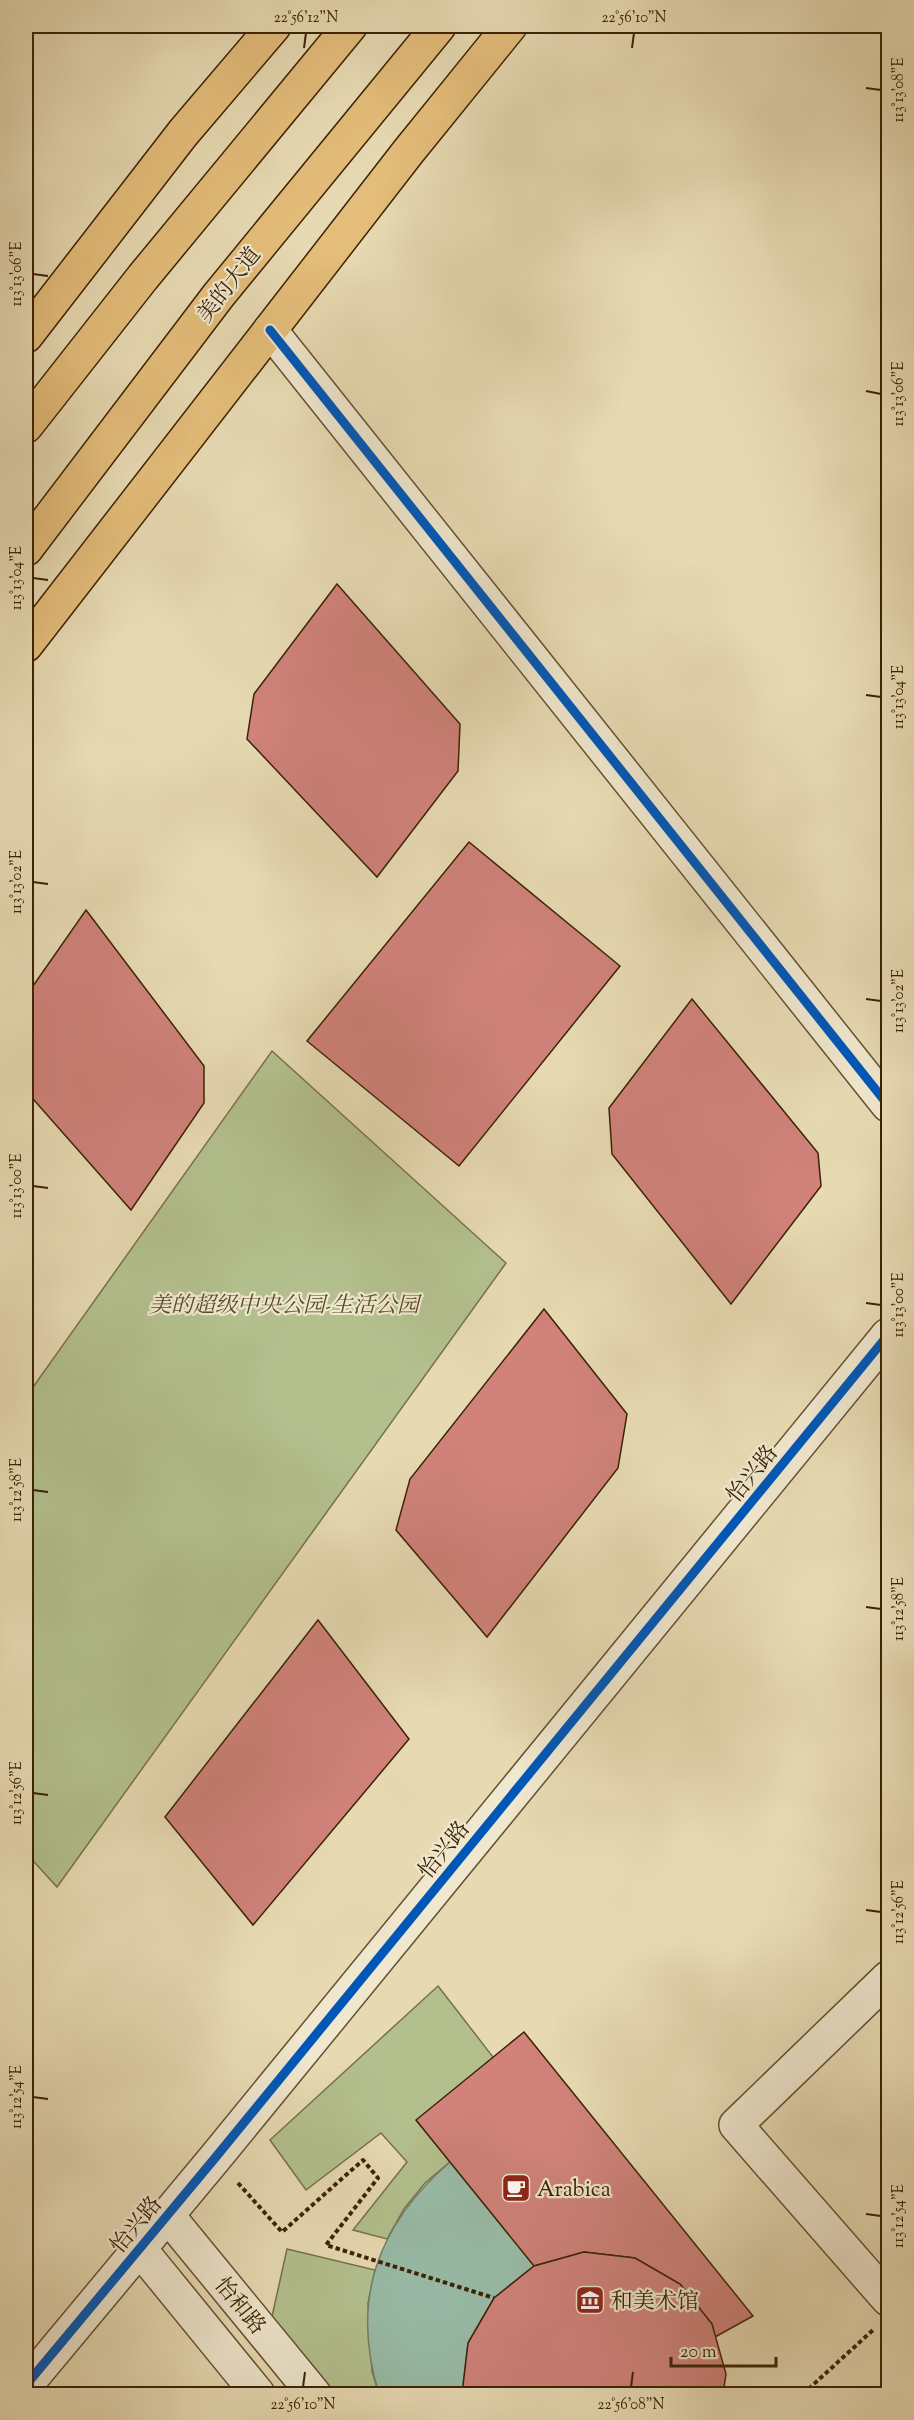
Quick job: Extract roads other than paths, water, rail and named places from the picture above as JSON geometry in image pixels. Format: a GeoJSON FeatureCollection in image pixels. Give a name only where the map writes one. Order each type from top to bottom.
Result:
{"type":"FeatureCollection","features":[{"type":"Feature","properties":{"kind":"main road"},"geometry":{"type":"LineString","coordinates":[[26,336],[183,133],[274,26]]}},
{"type":"Feature","properties":{"kind":"main road"},"geometry":{"type":"LineString","coordinates":[[26,426],[143,277],[350,26]]}},
{"type":"Feature","properties":{"kind":"main road","name":"美的大道"},"geometry":{"type":"LineString","coordinates":[[26,549],[218,296],[439,26]]}},
{"type":"Feature","properties":{"kind":"main road"},"geometry":{"type":"LineString","coordinates":[[26,645],[270,330],[510,26]]}},
{"type":"Feature","properties":{"kind":"street"},"geometry":{"type":"LineString","coordinates":[[270,330],[888,1105]]}},
{"type":"Feature","properties":{"kind":"street","name":"怡兴路"},"geometry":{"type":"LineString","coordinates":[[26,2385],[168,2216],[888,1335]]}},
{"type":"Feature","properties":{"kind":"street"},"geometry":{"type":"LineString","coordinates":[[884,2312],[736,2125],[888,1978]]}},
{"type":"Feature","properties":{"kind":"street","name":"怡和路"},"geometry":{"type":"LineString","coordinates":[[168,2216],[314,2394]]}},
{"type":"Feature","properties":{"kind":"street","name":"怡和路"},"geometry":{"type":"LineString","coordinates":[[139,2248],[258,2394]]}},
{"type":"Feature","properties":{"kind":"place","name":"Arabica"},"geometry":{"type":"Point","coordinates":[516,2188]}},
{"type":"Feature","properties":{"kind":"place","name":"和美术馆"},"geometry":{"type":"Point","coordinates":[590,2300]}},
{"type":"Feature","properties":{"kind":"park label","name":"美的超级中央公园-生活公园"},"geometry":{"type":"Point","coordinates":[284,1304]}}]}
